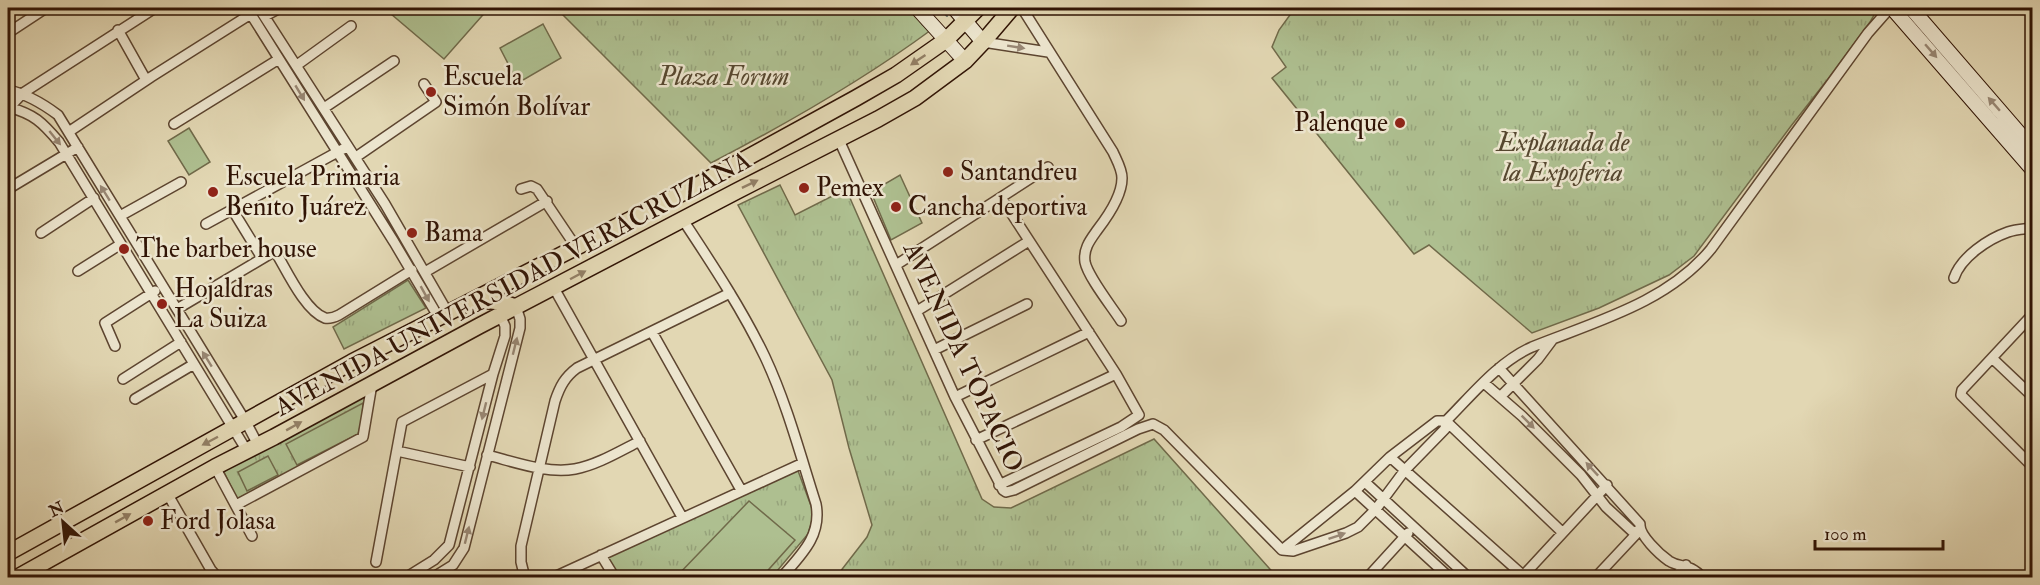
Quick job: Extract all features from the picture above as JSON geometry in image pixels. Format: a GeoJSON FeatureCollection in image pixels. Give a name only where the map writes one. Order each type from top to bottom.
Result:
{"type":"FeatureCollection","features":[{"type":"Feature","properties":{"kind":"main road"},"geometry":{"type":"LineString","coordinates":[[917,8],[965,61]]}},
{"type":"Feature","properties":{"kind":"main road"},"geometry":{"type":"LineString","coordinates":[[954,8],[983,42]]}},
{"type":"Feature","properties":{"kind":"main road","name":"AVENIDA UNIVERSIDAD VERACRUZANA"},"geometry":{"type":"LineString","coordinates":[[8,553],[114,492],[352,363],[694,187],[814,122],[896,75],[946,40],[978,8]]}},
{"type":"Feature","properties":{"kind":"main road","name":"AVENIDA UNIVERSIDAD VERACRUZANA"},"geometry":{"type":"LineString","coordinates":[[16,578],[215,467],[479,326],[506,308],[554,288],[915,98],[965,61],[1012,8]]}},
{"type":"Feature","properties":{"kind":"main road"},"geometry":{"type":"LineString","coordinates":[[1891,8],[2029,152]]}},
{"type":"Feature","properties":{"kind":"main road"},"geometry":{"type":"LineString","coordinates":[[1911,8],[2029,152],[2032,169]]}},
{"type":"Feature","properties":{"kind":"main road"},"geometry":{"type":"LineString","coordinates":[[1923,8],[1926,25]]}},
{"type":"Feature","properties":{"kind":"main road"},"geometry":{"type":"LineString","coordinates":[[479,299],[506,308],[507,292],[556,265],[576,247]]}},
{"type":"Feature","properties":{"kind":"main road"},"geometry":{"type":"LineString","coordinates":[[479,299],[485,310],[479,326]]}},
{"type":"Feature","properties":{"kind":"street"},"geometry":{"type":"LineString","coordinates":[[8,33],[46,8]]}},
{"type":"Feature","properties":{"kind":"street"},"geometry":{"type":"LineString","coordinates":[[155,8],[22,93],[8,108],[28,113],[59,142],[150,294],[194,363],[240,425],[253,448]]}},
{"type":"Feature","properties":{"kind":"street"},"geometry":{"type":"LineString","coordinates":[[70,131],[249,11],[280,8]]}},
{"type":"Feature","properties":{"kind":"street"},"geometry":{"type":"LineString","coordinates":[[1022,8],[1113,152],[1120,167],[1122,180],[1119,192],[1102,224],[1088,243],[1085,255],[1087,269],[1121,321]]}},
{"type":"Feature","properties":{"kind":"street"},"geometry":{"type":"LineString","coordinates":[[1003,489],[1014,490],[1153,424],[1164,429],[1282,550],[1293,551],[1358,527],[1376,510],[1405,470],[1445,429],[1446,421],[1499,368],[1525,350],[1653,297],[1682,278],[1703,259],[1868,33],[1891,8]]}},
{"type":"Feature","properties":{"kind":"street"},"geometry":{"type":"LineString","coordinates":[[249,11],[412,270],[444,316]]}},
{"type":"Feature","properties":{"kind":"street"},"geometry":{"type":"LineString","coordinates":[[261,11],[356,157],[425,272],[444,316]]}},
{"type":"Feature","properties":{"kind":"street"},"geometry":{"type":"LineString","coordinates":[[297,65],[351,27]]}},
{"type":"Feature","properties":{"kind":"street"},"geometry":{"type":"LineString","coordinates":[[118,30],[146,80]]}},
{"type":"Feature","properties":{"kind":"street"},"geometry":{"type":"LineString","coordinates":[[983,42],[1048,52]]}},
{"type":"Feature","properties":{"kind":"street"},"geometry":{"type":"LineString","coordinates":[[174,124],[279,59]]}},
{"type":"Feature","properties":{"kind":"street"},"geometry":{"type":"LineString","coordinates":[[324,108],[394,62]]}},
{"type":"Feature","properties":{"kind":"street"},"geometry":{"type":"LineString","coordinates":[[356,157],[435,103],[435,98],[424,84]]}},
{"type":"Feature","properties":{"kind":"street"},"geometry":{"type":"LineString","coordinates":[[8,90],[22,93],[46,106],[58,115],[70,131],[177,309],[253,448]]}},
{"type":"Feature","properties":{"kind":"street","name":"AVENIDA TOPACIO"},"geometry":{"type":"LineString","coordinates":[[839,140],[955,397],[1003,489]]}},
{"type":"Feature","properties":{"kind":"street"},"geometry":{"type":"LineString","coordinates":[[206,224],[348,145]]}},
{"type":"Feature","properties":{"kind":"street"},"geometry":{"type":"LineString","coordinates":[[8,189],[78,147]]}},
{"type":"Feature","properties":{"kind":"street"},"geometry":{"type":"LineString","coordinates":[[896,266],[1048,167]]}},
{"type":"Feature","properties":{"kind":"street"},"geometry":{"type":"LineString","coordinates":[[120,216],[181,182]]}},
{"type":"Feature","properties":{"kind":"street"},"geometry":{"type":"LineString","coordinates":[[521,189],[534,187],[547,201],[576,247]]}},
{"type":"Feature","properties":{"kind":"street"},"geometry":{"type":"LineString","coordinates":[[41,233],[94,198]]}},
{"type":"Feature","properties":{"kind":"street"},"geometry":{"type":"LineString","coordinates":[[1002,199],[1116,374],[1138,413],[1137,418],[1003,489]]}},
{"type":"Feature","properties":{"kind":"street"},"geometry":{"type":"LineString","coordinates":[[425,272],[547,201]]}},
{"type":"Feature","properties":{"kind":"street"},"geometry":{"type":"LineString","coordinates":[[232,209],[262,258]]}},
{"type":"Feature","properties":{"kind":"street"},"geometry":{"type":"LineString","coordinates":[[683,220],[730,293],[776,382],[816,504],[818,517],[813,537],[781,578]]}},
{"type":"Feature","properties":{"kind":"street"},"geometry":{"type":"LineString","coordinates":[[1954,278],[1957,267],[1978,249],[2006,232],[2032,228]]}},
{"type":"Feature","properties":{"kind":"street"},"geometry":{"type":"LineString","coordinates":[[917,311],[1029,241]]}},
{"type":"Feature","properties":{"kind":"street"},"geometry":{"type":"LineString","coordinates":[[78,271],[121,244]]}},
{"type":"Feature","properties":{"kind":"street"},"geometry":{"type":"LineString","coordinates":[[177,309],[275,251],[303,297],[324,318],[339,315],[412,270]]}},
{"type":"Feature","properties":{"kind":"street"},"geometry":{"type":"LineString","coordinates":[[114,346],[105,323],[162,286]]}},
{"type":"Feature","properties":{"kind":"street"},"geometry":{"type":"LineString","coordinates":[[554,288],[682,517]]}},
{"type":"Feature","properties":{"kind":"street"},"geometry":{"type":"LineString","coordinates":[[525,578],[521,562],[521,546],[538,467],[561,384],[567,375],[730,293]]}},
{"type":"Feature","properties":{"kind":"street"},"geometry":{"type":"LineString","coordinates":[[934,350],[1027,304]]}},
{"type":"Feature","properties":{"kind":"street"},"geometry":{"type":"LineString","coordinates":[[405,578],[434,560],[449,545],[493,375],[506,336],[506,308]]}},
{"type":"Feature","properties":{"kind":"street"},"geometry":{"type":"LineString","coordinates":[[432,578],[453,565],[464,548],[520,328],[520,319],[506,308]]}},
{"type":"Feature","properties":{"kind":"street"},"geometry":{"type":"LineString","coordinates":[[2032,315],[1962,390],[1960,395],[2032,466]]}},
{"type":"Feature","properties":{"kind":"street"},"geometry":{"type":"LineString","coordinates":[[652,332],[741,490]]}},
{"type":"Feature","properties":{"kind":"street"},"geometry":{"type":"LineString","coordinates":[[955,397],[1089,332]]}},
{"type":"Feature","properties":{"kind":"street"},"geometry":{"type":"LineString","coordinates":[[1500,397],[1542,355],[1553,339]]}},
{"type":"Feature","properties":{"kind":"street"},"geometry":{"type":"LineString","coordinates":[[123,379],[181,342]]}},
{"type":"Feature","properties":{"kind":"street"},"geometry":{"type":"LineString","coordinates":[[1992,358],[2031,391]]}},
{"type":"Feature","properties":{"kind":"street"},"geometry":{"type":"LineString","coordinates":[[135,399],[194,363]]}},
{"type":"Feature","properties":{"kind":"street"},"geometry":{"type":"LineString","coordinates":[[1499,368],[1607,485],[1640,524],[1644,537],[1670,562],[1694,568],[1703,578]]}},
{"type":"Feature","properties":{"kind":"street"},"geometry":{"type":"LineString","coordinates":[[976,440],[1116,374]]}},
{"type":"Feature","properties":{"kind":"street"},"geometry":{"type":"LineString","coordinates":[[376,562],[402,422],[493,375]]}},
{"type":"Feature","properties":{"kind":"street"},"geometry":{"type":"LineString","coordinates":[[236,505],[363,437],[372,383]]}},
{"type":"Feature","properties":{"kind":"street"},"geometry":{"type":"LineString","coordinates":[[1484,383],[1581,475],[1614,516],[1633,532],[1640,530]]}},
{"type":"Feature","properties":{"kind":"street"},"geometry":{"type":"LineString","coordinates":[[1282,550],[1355,491],[1390,457],[1437,421],[1446,421],[1562,532]]}},
{"type":"Feature","properties":{"kind":"street"},"geometry":{"type":"LineString","coordinates":[[487,455],[538,467],[576,469],[590,465],[640,441]]}},
{"type":"Feature","properties":{"kind":"street"},"geometry":{"type":"LineString","coordinates":[[397,451],[470,467]]}},
{"type":"Feature","properties":{"kind":"street"},"geometry":{"type":"LineString","coordinates":[[1390,457],[1523,577],[1607,485]]}},
{"type":"Feature","properties":{"kind":"street"},"geometry":{"type":"LineString","coordinates":[[552,578],[803,463]]}},
{"type":"Feature","properties":{"kind":"street"},"geometry":{"type":"LineString","coordinates":[[215,467],[252,536]]}},
{"type":"Feature","properties":{"kind":"street"},"geometry":{"type":"LineString","coordinates":[[1365,482],[1468,578]]}},
{"type":"Feature","properties":{"kind":"street"},"geometry":{"type":"LineString","coordinates":[[1355,491],[1448,577],[1456,566]]}},
{"type":"Feature","properties":{"kind":"street"},"geometry":{"type":"LineString","coordinates":[[167,494],[211,570],[218,578]]}},
{"type":"Feature","properties":{"kind":"street"},"geometry":{"type":"LineString","coordinates":[[1367,578],[1414,527]]}},
{"type":"Feature","properties":{"kind":"street"},"geometry":{"type":"LineString","coordinates":[[1595,578],[1640,530]]}},
{"type":"Feature","properties":{"kind":"street"},"geometry":{"type":"LineString","coordinates":[[601,555],[615,578]]}},
{"type":"Feature","properties":{"kind":"street"},"geometry":{"type":"LineString","coordinates":[[1674,578],[1686,565]]}},
{"type":"Feature","properties":{"kind":"green space"},"geometry":{"type":"Polygon","coordinates":[[[384,8],[489,8],[444,59],[384,8]]]}},
{"type":"Feature","properties":{"kind":"green space","name":"Plaza Forum"},"geometry":{"type":"Polygon","coordinates":[[[556,8],[910,8],[931,30],[824,101],[711,163],[556,8]]]}},
{"type":"Feature","properties":{"kind":"green space","name":"Explanada de la Expoferia"},"geometry":{"type":"Polygon","coordinates":[[[1295,8],[1623,8],[1631,14],[1637,9],[1645,12],[1649,8],[1878,8],[1828,79],[1694,256],[1669,275],[1599,308],[1532,333],[1429,245],[1414,254],[1272,78],[1286,67],[1272,47],[1279,30],[1295,8]]]}},
{"type":"Feature","properties":{"kind":"green space"},"geometry":{"type":"Polygon","coordinates":[[[543,24],[561,58],[518,83],[500,48],[543,24]]]}},
{"type":"Feature","properties":{"kind":"green space"},"geometry":{"type":"Polygon","coordinates":[[[189,128],[210,162],[189,175],[168,141],[189,128]]]}},
{"type":"Feature","properties":{"kind":"green space","name":"Cancha deportiva"},"geometry":{"type":"Polygon","coordinates":[[[900,175],[922,223],[891,240],[871,192],[900,175]]]}},
{"type":"Feature","properties":{"kind":"green space"},"geometry":{"type":"Polygon","coordinates":[[[780,185],[795,215],[846,189],[982,499],[994,507],[1011,508],[1154,439],[1277,577],[836,577],[867,537],[872,525],[832,380],[738,205],[780,185]]]}},
{"type":"Feature","properties":{"kind":"green space"},"geometry":{"type":"Polygon","coordinates":[[[408,280],[426,308],[344,349],[333,327],[408,280]]]}},
{"type":"Feature","properties":{"kind":"green space"},"geometry":{"type":"Polygon","coordinates":[[[366,395],[361,436],[237,499],[224,472],[242,459],[366,395]]]}},
{"type":"Feature","properties":{"kind":"green space"},"geometry":{"type":"Polygon","coordinates":[[[363,403],[358,434],[297,465],[286,444],[363,403]]]}},
{"type":"Feature","properties":{"kind":"green space"},"geometry":{"type":"Polygon","coordinates":[[[268,456],[278,475],[247,491],[238,472],[268,456]]]}},
{"type":"Feature","properties":{"kind":"green space"},"geometry":{"type":"Polygon","coordinates":[[[797,468],[814,514],[808,534],[772,577],[620,577],[606,557],[797,468]]]}},
{"type":"Feature","properties":{"kind":"green space"},"geometry":{"type":"Polygon","coordinates":[[[749,501],[795,540],[762,577],[676,577],[749,501]]]}},
{"type":"Feature","properties":{"kind":"waterway"},"geometry":{"type":"LineString","coordinates":[[939,8],[947,16]]}},
{"type":"Feature","properties":{"kind":"place","name":"Escuela Simón Bolívar"},"geometry":{"type":"Point","coordinates":[431,92]}},
{"type":"Feature","properties":{"kind":"place","name":"Palenque"},"geometry":{"type":"Point","coordinates":[1400,123]}},
{"type":"Feature","properties":{"kind":"place","name":"Santandreu"},"geometry":{"type":"Point","coordinates":[948,172]}},
{"type":"Feature","properties":{"kind":"place","name":"Pemex"},"geometry":{"type":"Point","coordinates":[804,188]}},
{"type":"Feature","properties":{"kind":"place","name":"Escuela Primaria Benito Juárez"},"geometry":{"type":"Point","coordinates":[213,192]}},
{"type":"Feature","properties":{"kind":"place","name":"Cancha deportiva"},"geometry":{"type":"Point","coordinates":[896,207]}},
{"type":"Feature","properties":{"kind":"place","name":"Bama"},"geometry":{"type":"Point","coordinates":[412,233]}},
{"type":"Feature","properties":{"kind":"place","name":"The barber house"},"geometry":{"type":"Point","coordinates":[124,249]}},
{"type":"Feature","properties":{"kind":"place","name":"Hojaldras La Suiza"},"geometry":{"type":"Point","coordinates":[162,304]}},
{"type":"Feature","properties":{"kind":"place","name":"Ford Jolasa"},"geometry":{"type":"Point","coordinates":[148,521]}}]}
